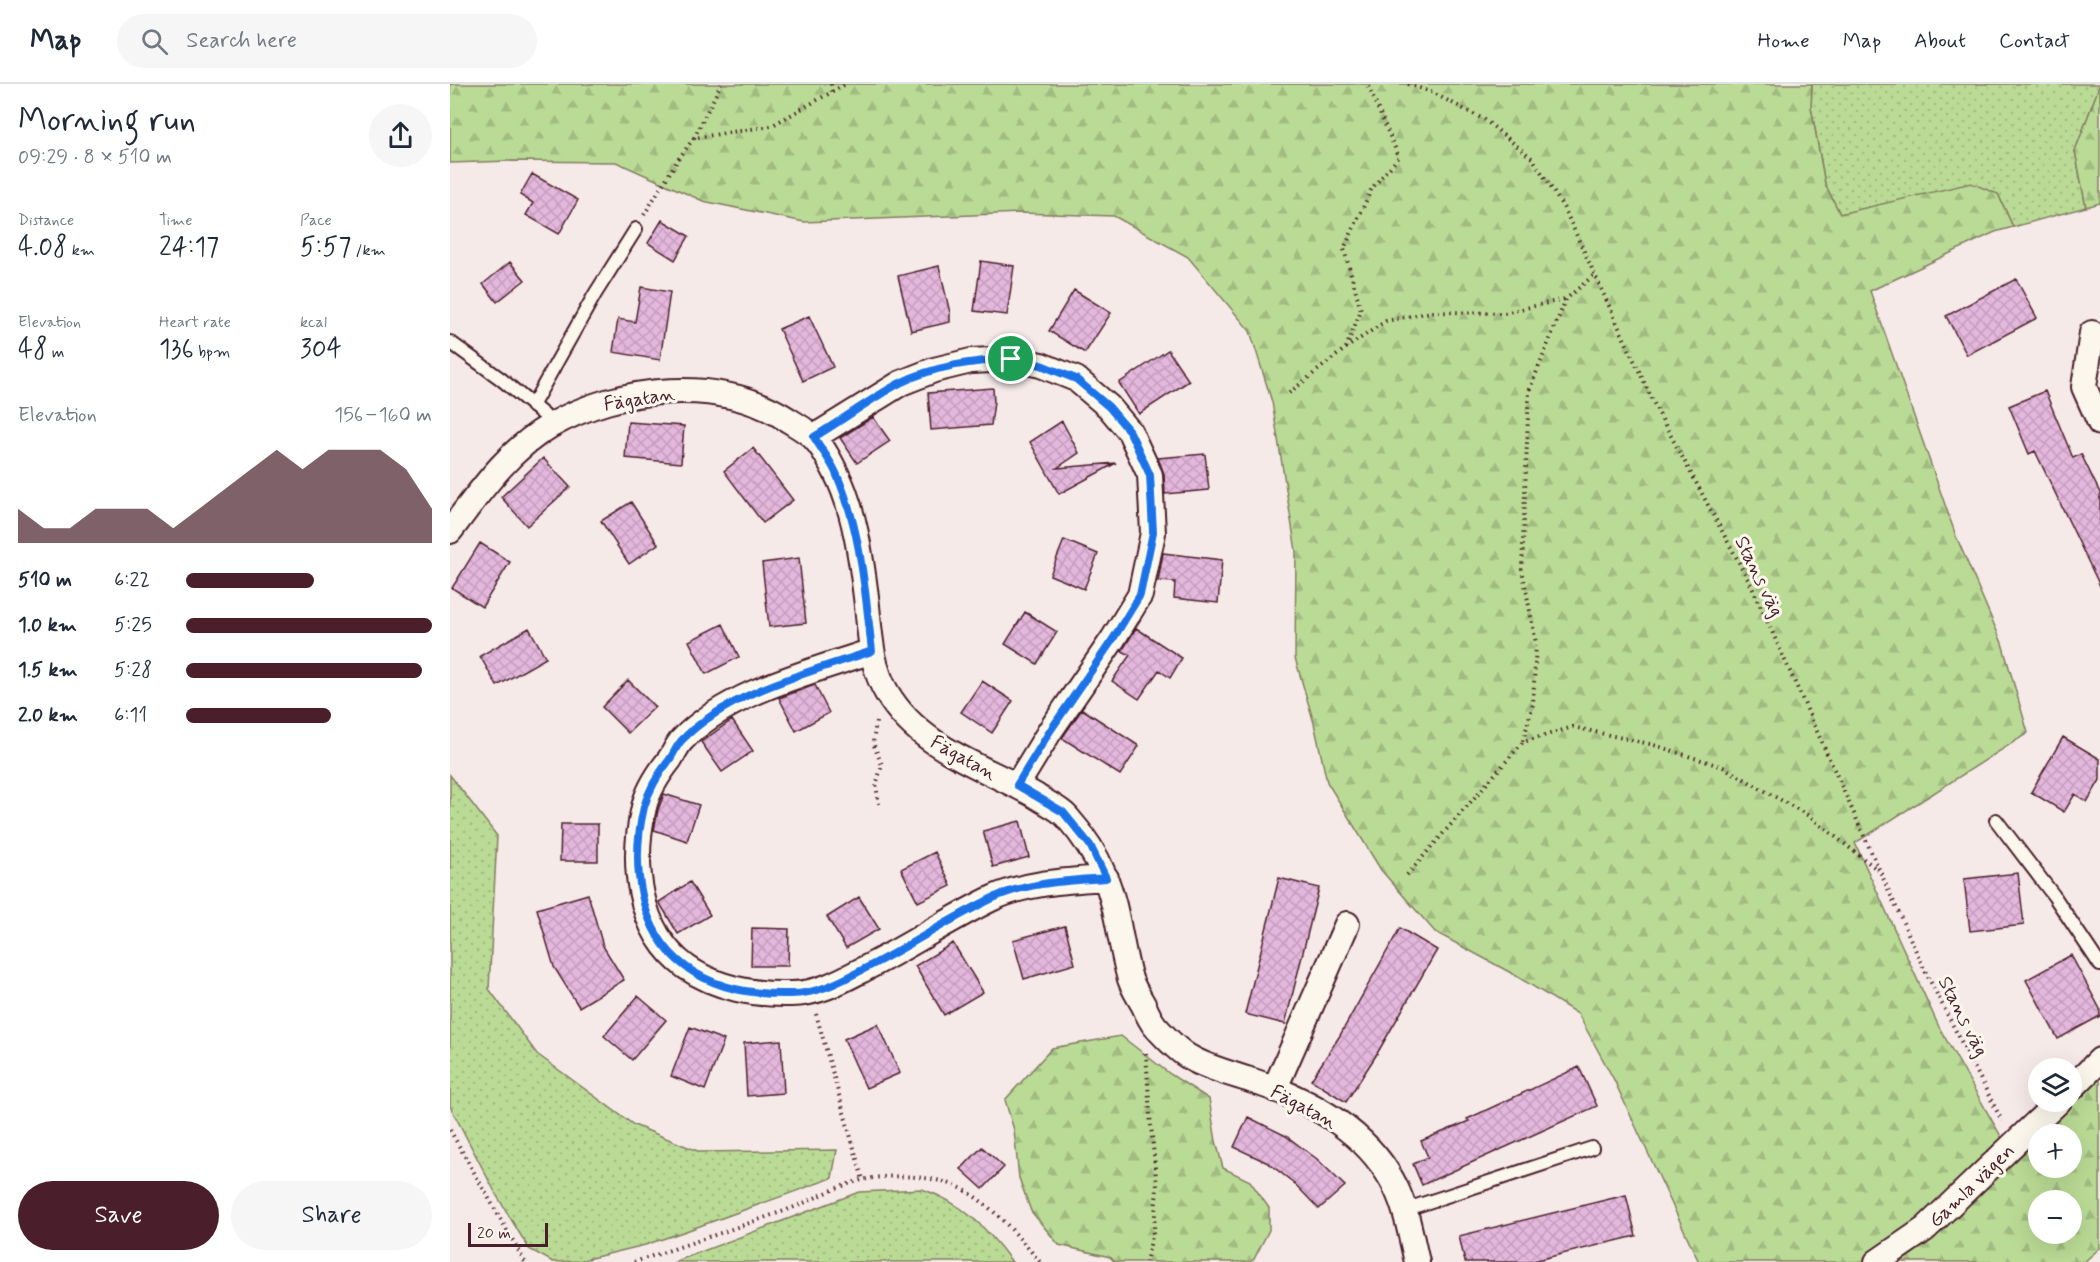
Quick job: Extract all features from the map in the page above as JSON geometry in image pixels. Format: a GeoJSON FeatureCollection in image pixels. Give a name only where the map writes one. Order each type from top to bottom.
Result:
{"type":"FeatureCollection","features":[{"type":"Feature","properties":{"kind":"street"},"geometry":{"type":"LineString","coordinates":[[2092,333],[2084,387],[2100,423]]}},
{"type":"Feature","properties":{"kind":"street"},"geometry":{"type":"LineString","coordinates":[[814,437],[901,383],[934,370],[971,361],[1011,359],[1041,365],[1076,379],[1109,407],[1130,432],[1150,475],[1153,532],[1140,595],[1017,785]]}},
{"type":"Feature","properties":{"kind":"street","name":"Fägatan"},"geometry":{"type":"LineString","coordinates":[[450,531],[496,472],[520,447],[549,426],[596,404],[649,393],[686,391],[711,393],[748,400],[768,407],[814,437],[836,472],[848,506],[862,564],[872,651],[881,682],[889,698],[907,720],[935,744],[955,757],[1017,785],[1063,812],[1090,845],[1106,878],[1131,982],[1153,1024],[1189,1058],[1275,1088],[1323,1112],[1354,1135],[1378,1158],[1395,1188],[1404,1209],[1417,1262]]}},
{"type":"Feature","properties":{"kind":"street"},"geometry":{"type":"LineString","coordinates":[[872,651],[771,685],[716,712],[681,741],[659,773],[645,806],[639,842],[638,875],[647,915],[661,942],[685,966],[711,982],[748,992],[810,993],[896,953],[995,898],[1029,886],[1106,878]]}},
{"type":"Feature","properties":{"kind":"street"},"geometry":{"type":"LineString","coordinates":[[1275,1088],[1347,924]]}},
{"type":"Feature","properties":{"kind":"street"},"geometry":{"type":"LineString","coordinates":[[2082,1078],[2100,1060]]}},
{"type":"Feature","properties":{"kind":"street","name":"Gamla vägen"},"geometry":{"type":"LineString","coordinates":[[1877,1262],[1924,1229],[2047,1112]]}},
{"type":"Feature","properties":{"kind":"lane"},"geometry":{"type":"LineString","coordinates":[[532,406],[594,294],[636,229]]}},
{"type":"Feature","properties":{"kind":"lane"},"geometry":{"type":"LineString","coordinates":[[450,342],[501,379],[544,415],[549,426]]}},
{"type":"Feature","properties":{"kind":"lane"},"geometry":{"type":"LineString","coordinates":[[1996,820],[2054,896],[2100,965]]}},
{"type":"Feature","properties":{"kind":"lane"},"geometry":{"type":"LineString","coordinates":[[1404,1209],[1592,1148]]}},
{"type":"Feature","properties":{"kind":"path"},"geometry":{"type":"LineString","coordinates":[[636,229],[677,161],[694,138],[720,84]]}},
{"type":"Feature","properties":{"kind":"path"},"geometry":{"type":"LineString","coordinates":[[831,84],[832,92]]}},
{"type":"Feature","properties":{"kind":"path"},"geometry":{"type":"LineString","coordinates":[[694,138],[771,126],[846,84]]}},
{"type":"Feature","properties":{"kind":"path"},"geometry":{"type":"LineString","coordinates":[[1346,348],[1361,310],[1344,249],[1372,188],[1399,157],[1367,84]]}},
{"type":"Feature","properties":{"kind":"path","name":"Stans väg"},"geometry":{"type":"LineString","coordinates":[[1408,84],[1431,92],[1485,120],[1533,159],[1565,210],[1656,408],[1751,585],[1924,969],[1968,1058],[2014,1143]]}},
{"type":"Feature","properties":{"kind":"path"},"geometry":{"type":"LineString","coordinates":[[1407,875],[1523,742],[1533,704],[1536,644],[1522,569],[1529,391],[1566,299],[1594,275]]}},
{"type":"Feature","properties":{"kind":"path"},"geometry":{"type":"LineString","coordinates":[[1289,393],[1346,348],[1386,321],[1431,312],[1504,313],[1566,299]]}},
{"type":"Feature","properties":{"kind":"path"},"geometry":{"type":"LineString","coordinates":[[879,804],[876,785],[882,765],[873,743],[881,682]]}},
{"type":"Feature","properties":{"kind":"path"},"geometry":{"type":"LineString","coordinates":[[1523,742],[1573,727],[1654,744],[1723,766],[1809,816],[1878,871]]}},
{"type":"Feature","properties":{"kind":"path"},"geometry":{"type":"LineString","coordinates":[[810,993],[863,1180]]}},
{"type":"Feature","properties":{"kind":"path"},"geometry":{"type":"LineString","coordinates":[[1146,1262],[1154,1228],[1157,1187],[1146,1045],[1153,1024]]}},
{"type":"Feature","properties":{"kind":"path"},"geometry":{"type":"LineString","coordinates":[[450,1130],[525,1262]]}},
{"type":"Feature","properties":{"kind":"path"},"geometry":{"type":"LineString","coordinates":[[634,1262],[791,1208],[824,1193],[863,1180],[921,1177],[958,1186],[980,1199],[1040,1262]]}},
{"type":"Feature","properties":{"kind":"green space"},"geometry":{"type":"Polygon","coordinates":[[[450,84],[1812,84],[1811,107],[1825,184],[1840,214],[1971,183],[1998,194],[2013,227],[1995,232],[1870,291],[1956,536],[2002,643],[2028,733],[1855,843],[1939,1027],[2011,1154],[2028,1138],[2028,1178],[2082,1178],[2082,1124],[2042,1124],[2055,1112],[2082,1112],[2082,1085],[2100,1067],[2100,1248],[2084,1262],[1699,1262],[1613,1078],[1578,1014],[1513,974],[1435,932],[1381,870],[1327,782],[1314,723],[1295,658],[1296,551],[1272,402],[1250,331],[1188,257],[1114,216],[1021,213],[804,222],[703,201],[616,162],[450,163],[450,84]]]}},
{"type":"Feature","properties":{"kind":"green space"},"geometry":{"type":"Polygon","coordinates":[[[1812,84],[2100,84],[2075,151],[2086,207],[2013,227],[1998,194],[1893,202],[1840,214],[1825,184],[1811,107],[1812,84]]]}},
{"type":"Feature","properties":{"kind":"green space"},"geometry":{"type":"Polygon","coordinates":[[[2100,84],[2100,203],[2086,207],[2075,151],[2100,84]]]}},
{"type":"Feature","properties":{"kind":"green space"},"geometry":{"type":"Polygon","coordinates":[[[450,775],[497,836],[489,989],[537,1054],[634,1125],[700,1152],[837,1150],[832,1178],[645,1245],[579,1261],[553,1262],[529,1249],[497,1196],[450,1106],[450,775]]]}},
{"type":"Feature","properties":{"kind":"green space"},"geometry":{"type":"Polygon","coordinates":[[[1121,1036],[1170,1074],[1209,1099],[1223,1168],[1250,1181],[1269,1208],[1269,1230],[1254,1259],[1250,1262],[1115,1262],[1110,1257],[1059,1245],[1031,1211],[1019,1178],[1014,1130],[1005,1100],[1052,1048],[1121,1036]]]}},
{"type":"Feature","properties":{"kind":"green space"},"geometry":{"type":"Polygon","coordinates":[[[922,1189],[962,1209],[993,1238],[1012,1262],[674,1262],[859,1192],[922,1189]]]}},
{"type":"Feature","properties":{"kind":"building"},"geometry":{"type":"Polygon","coordinates":[[[532,174],[578,200],[559,234],[526,215],[533,203],[520,195],[532,174]]]}},
{"type":"Feature","properties":{"kind":"building"},"geometry":{"type":"Polygon","coordinates":[[[662,220],[689,236],[675,260],[648,243],[662,220]]]}},
{"type":"Feature","properties":{"kind":"building"},"geometry":{"type":"Polygon","coordinates":[[[981,261],[1014,266],[1007,315],[974,311],[981,261]]]}},
{"type":"Feature","properties":{"kind":"building"},"geometry":{"type":"Polygon","coordinates":[[[510,262],[525,280],[497,302],[483,284],[510,262]]]}},
{"type":"Feature","properties":{"kind":"building"},"geometry":{"type":"Polygon","coordinates":[[[939,266],[950,322],[911,331],[898,276],[939,266]]]}},
{"type":"Feature","properties":{"kind":"building"},"geometry":{"type":"Polygon","coordinates":[[[2016,279],[2037,318],[1967,355],[1946,316],[2016,279]]]}},
{"type":"Feature","properties":{"kind":"building"},"geometry":{"type":"Polygon","coordinates":[[[641,287],[670,292],[660,360],[613,352],[618,319],[635,322],[641,287]]]}},
{"type":"Feature","properties":{"kind":"building"},"geometry":{"type":"Polygon","coordinates":[[[1074,290],[1111,313],[1085,353],[1049,331],[1074,290]]]}},
{"type":"Feature","properties":{"kind":"building"},"geometry":{"type":"Polygon","coordinates":[[[809,316],[833,367],[803,381],[779,329],[809,316]]]}},
{"type":"Feature","properties":{"kind":"building"},"geometry":{"type":"Polygon","coordinates":[[[1168,350],[1189,381],[1139,414],[1119,383],[1168,350]]]}},
{"type":"Feature","properties":{"kind":"building"},"geometry":{"type":"Polygon","coordinates":[[[993,388],[991,425],[931,430],[928,393],[993,388]]]}},
{"type":"Feature","properties":{"kind":"building"},"geometry":{"type":"Polygon","coordinates":[[[2045,391],[2073,458],[2081,454],[2100,493],[2100,586],[2035,451],[2029,454],[2009,406],[2045,391]]]}},
{"type":"Feature","properties":{"kind":"building"},"geometry":{"type":"Polygon","coordinates":[[[873,417],[890,441],[857,463],[840,438],[873,417]]]}},
{"type":"Feature","properties":{"kind":"building"},"geometry":{"type":"Polygon","coordinates":[[[1062,421],[1079,453],[1057,468],[1116,463],[1059,494],[1030,442],[1062,421]]]}},
{"type":"Feature","properties":{"kind":"building"},"geometry":{"type":"Polygon","coordinates":[[[628,422],[684,426],[681,463],[625,458],[628,422]]]}},
{"type":"Feature","properties":{"kind":"building"},"geometry":{"type":"Polygon","coordinates":[[[753,448],[793,500],[763,523],[724,471],[753,448]]]}},
{"type":"Feature","properties":{"kind":"building"},"geometry":{"type":"Polygon","coordinates":[[[1205,454],[1209,490],[1165,494],[1164,474],[1158,458],[1205,454]]]}},
{"type":"Feature","properties":{"kind":"building"},"geometry":{"type":"Polygon","coordinates":[[[543,458],[570,487],[527,526],[501,497],[543,458]]]}},
{"type":"Feature","properties":{"kind":"building"},"geometry":{"type":"Polygon","coordinates":[[[631,502],[658,544],[629,564],[601,521],[631,502]]]}},
{"type":"Feature","properties":{"kind":"building"},"geometry":{"type":"Polygon","coordinates":[[[1064,540],[1098,554],[1084,589],[1050,575],[1064,540]]]}},
{"type":"Feature","properties":{"kind":"building"},"geometry":{"type":"Polygon","coordinates":[[[480,543],[510,562],[482,607],[452,588],[480,543]]]}},
{"type":"Feature","properties":{"kind":"building"},"geometry":{"type":"Polygon","coordinates":[[[1163,553],[1222,560],[1218,603],[1174,598],[1175,582],[1158,581],[1163,553]]]}},
{"type":"Feature","properties":{"kind":"building"},"geometry":{"type":"Polygon","coordinates":[[[799,558],[806,623],[769,627],[762,563],[799,558]]]}},
{"type":"Feature","properties":{"kind":"building"},"geometry":{"type":"Polygon","coordinates":[[[1025,612],[1057,632],[1037,664],[1005,644],[1025,612]]]}},
{"type":"Feature","properties":{"kind":"building"},"geometry":{"type":"Polygon","coordinates":[[[723,624],[739,657],[706,674],[689,641],[723,624]]]}},
{"type":"Feature","properties":{"kind":"building"},"geometry":{"type":"Polygon","coordinates":[[[529,628],[546,658],[497,686],[480,656],[529,628]]]}},
{"type":"Feature","properties":{"kind":"building"},"geometry":{"type":"Polygon","coordinates":[[[1136,628],[1182,658],[1170,678],[1159,670],[1139,699],[1112,681],[1130,655],[1122,651],[1136,628]]]}},
{"type":"Feature","properties":{"kind":"building"},"geometry":{"type":"Polygon","coordinates":[[[628,680],[655,707],[628,733],[602,707],[628,680]]]}},
{"type":"Feature","properties":{"kind":"building"},"geometry":{"type":"Polygon","coordinates":[[[982,681],[1013,701],[992,733],[961,712],[982,681]]]}},
{"type":"Feature","properties":{"kind":"building"},"geometry":{"type":"Polygon","coordinates":[[[815,685],[829,713],[796,731],[779,698],[815,685]]]}},
{"type":"Feature","properties":{"kind":"building"},"geometry":{"type":"Polygon","coordinates":[[[1082,709],[1139,746],[1120,775],[1062,738],[1082,709]]]}},
{"type":"Feature","properties":{"kind":"building"},"geometry":{"type":"Polygon","coordinates":[[[732,720],[753,751],[722,772],[701,742],[732,720]]]}},
{"type":"Feature","properties":{"kind":"building"},"geometry":{"type":"Polygon","coordinates":[[[2063,737],[2100,759],[2100,780],[2087,802],[2075,794],[2064,812],[2031,792],[2063,737]]]}},
{"type":"Feature","properties":{"kind":"building"},"geometry":{"type":"Polygon","coordinates":[[[664,794],[699,805],[687,841],[654,830],[664,794]]]}},
{"type":"Feature","properties":{"kind":"building"},"geometry":{"type":"Polygon","coordinates":[[[1020,821],[1029,857],[993,867],[983,831],[1020,821]]]}},
{"type":"Feature","properties":{"kind":"building"},"geometry":{"type":"Polygon","coordinates":[[[561,824],[598,824],[598,861],[560,861],[561,824]]]}},
{"type":"Feature","properties":{"kind":"building"},"geometry":{"type":"Polygon","coordinates":[[[935,852],[951,886],[918,902],[901,869],[935,852]]]}},
{"type":"Feature","properties":{"kind":"building"},"geometry":{"type":"Polygon","coordinates":[[[2018,873],[2024,925],[1970,931],[1964,879],[2018,873]]]}},
{"type":"Feature","properties":{"kind":"building"},"geometry":{"type":"Polygon","coordinates":[[[1279,878],[1319,888],[1285,1024],[1245,1014],[1279,878]]]}},
{"type":"Feature","properties":{"kind":"building"},"geometry":{"type":"Polygon","coordinates":[[[690,882],[710,915],[678,934],[659,902],[690,882]]]}},
{"type":"Feature","properties":{"kind":"building"},"geometry":{"type":"Polygon","coordinates":[[[588,894],[603,946],[624,980],[579,1007],[554,967],[537,909],[588,894]]]}},
{"type":"Feature","properties":{"kind":"building"},"geometry":{"type":"Polygon","coordinates":[[[859,897],[879,929],[846,948],[827,917],[859,897]]]}},
{"type":"Feature","properties":{"kind":"building"},"geometry":{"type":"Polygon","coordinates":[[[1065,926],[1075,964],[1024,979],[1013,940],[1065,926]]]}},
{"type":"Feature","properties":{"kind":"building"},"geometry":{"type":"Polygon","coordinates":[[[752,928],[789,929],[788,966],[751,966],[752,928]]]}},
{"type":"Feature","properties":{"kind":"building"},"geometry":{"type":"Polygon","coordinates":[[[1400,928],[1437,950],[1346,1102],[1311,1080],[1339,1037],[1400,928]]]}},
{"type":"Feature","properties":{"kind":"building"},"geometry":{"type":"Polygon","coordinates":[[[953,943],[983,992],[944,1015],[915,966],[953,943]]]}},
{"type":"Feature","properties":{"kind":"building"},"geometry":{"type":"Polygon","coordinates":[[[2071,955],[2100,1009],[2100,1016],[2058,1039],[2026,980],[2071,955]]]}},
{"type":"Feature","properties":{"kind":"building"},"geometry":{"type":"Polygon","coordinates":[[[638,996],[666,1020],[632,1060],[604,1036],[638,996]]]}},
{"type":"Feature","properties":{"kind":"building"},"geometry":{"type":"Polygon","coordinates":[[[878,1024],[900,1073],[866,1088],[844,1039],[878,1024]]]}},
{"type":"Feature","properties":{"kind":"building"},"geometry":{"type":"Polygon","coordinates":[[[690,1027],[724,1040],[705,1090],[671,1076],[690,1027]]]}},
{"type":"Feature","properties":{"kind":"building"},"geometry":{"type":"Polygon","coordinates":[[[781,1040],[784,1093],[747,1096],[744,1043],[781,1040]]]}},
{"type":"Feature","properties":{"kind":"building"},"geometry":{"type":"Polygon","coordinates":[[[1579,1067],[1597,1106],[1422,1185],[1413,1164],[1428,1157],[1421,1141],[1469,1121],[1467,1119],[1579,1067]]]}},
{"type":"Feature","properties":{"kind":"building"},"geometry":{"type":"Polygon","coordinates":[[[1248,1117],[1286,1136],[1317,1159],[1345,1186],[1319,1209],[1294,1183],[1268,1163],[1234,1147],[1248,1117]]]}},
{"type":"Feature","properties":{"kind":"building"},"geometry":{"type":"Polygon","coordinates":[[[982,1147],[1004,1167],[983,1189],[961,1169],[982,1147]]]}},
{"type":"Feature","properties":{"kind":"building"},"geometry":{"type":"Polygon","coordinates":[[[1626,1195],[1636,1236],[1529,1262],[1465,1262],[1459,1236],[1626,1195]]]}},
{"type":"Feature","properties":{"kind":"route"},"geometry":{"type":"LineString","coordinates":[[1011,359],[1041,365],[1076,379],[1109,407],[1130,432],[1150,475],[1153,532],[1140,595],[1017,785],[1063,812],[1090,845],[1106,878],[1029,886],[995,898],[896,953],[810,993],[748,992],[711,982],[685,966],[661,942],[647,915],[638,875],[639,842],[645,806],[659,773],[681,741],[716,712],[771,685],[872,651],[862,564],[848,506],[836,472],[814,437],[901,383],[934,370],[971,361],[1011,359]]}}]}
